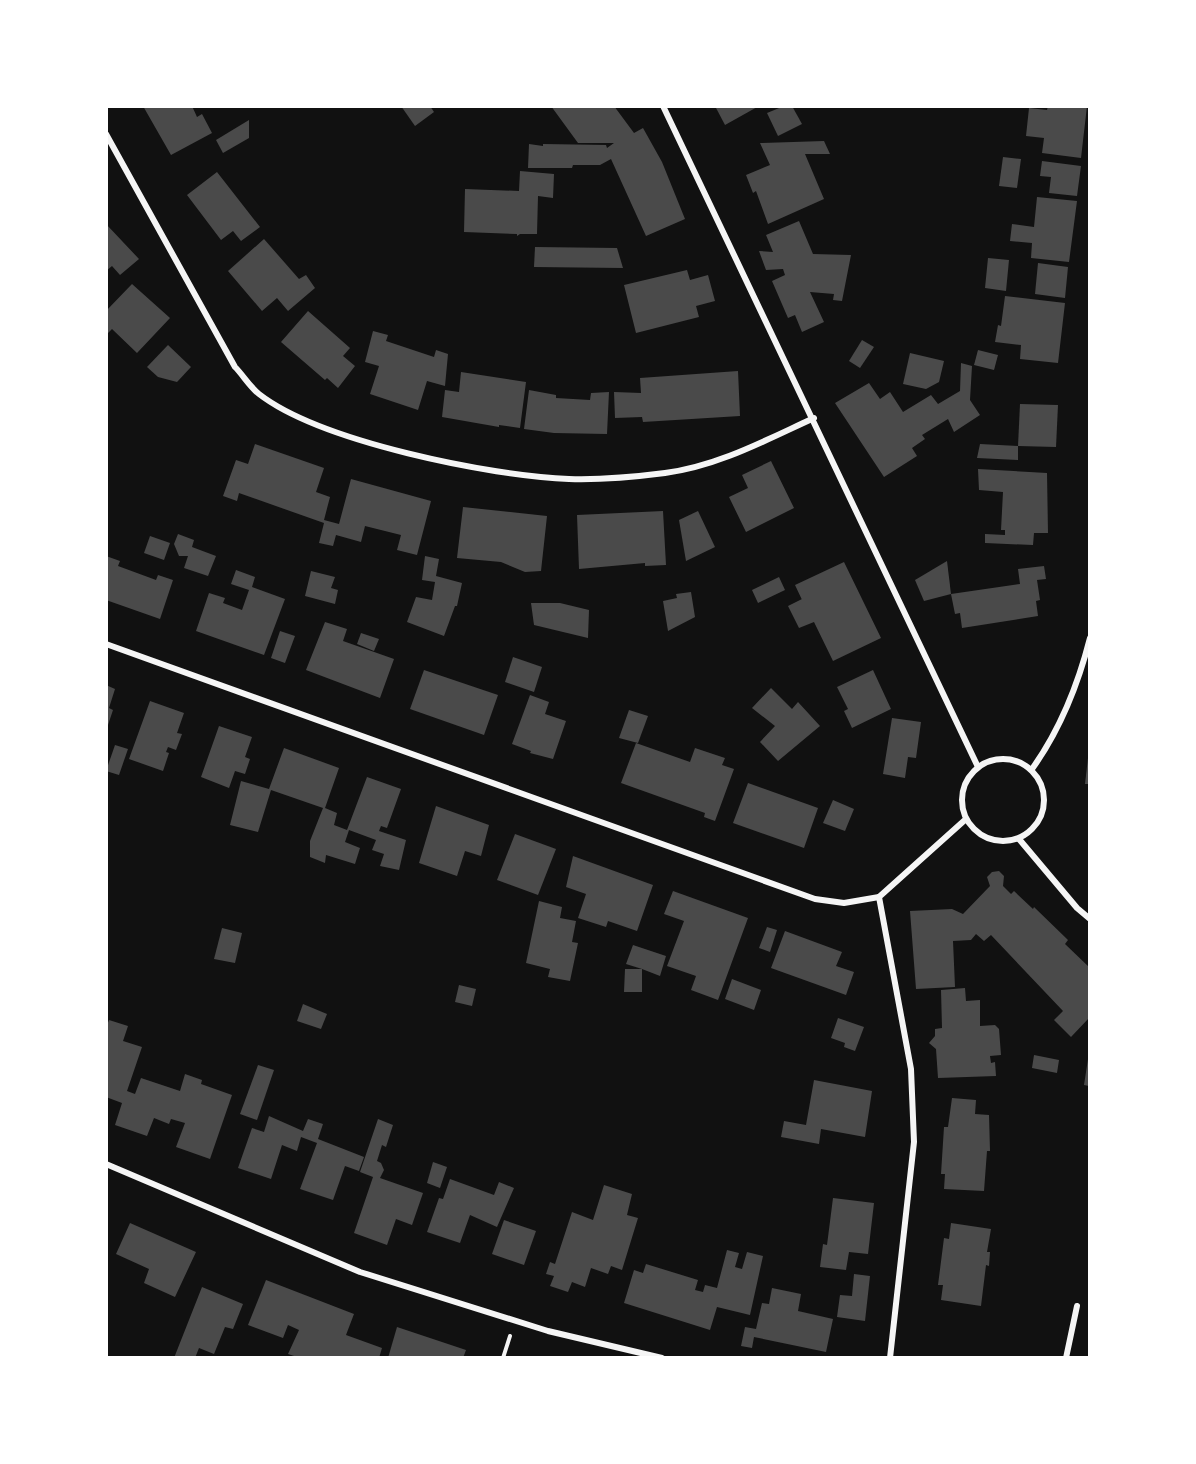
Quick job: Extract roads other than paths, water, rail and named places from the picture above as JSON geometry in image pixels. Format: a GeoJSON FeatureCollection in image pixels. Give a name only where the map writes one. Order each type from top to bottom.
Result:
{"type":"FeatureCollection","features":[{"type":"Feature","properties":{"kind":"street"},"geometry":{"type":"LineString","coordinates":[[663,106],[814,418],[978,767]]}},
{"type":"Feature","properties":{"kind":"street"},"geometry":{"type":"LineString","coordinates":[[106,134],[235,367],[258,393],[298,418],[389,448],[487,469],[569,479],[666,473],[726,458],[814,418]]}},
{"type":"Feature","properties":{"kind":"street"},"geometry":{"type":"LineString","coordinates":[[1032,769],[1048,747],[1066,712],[1089,638]]}},
{"type":"Feature","properties":{"kind":"street"},"geometry":{"type":"LineString","coordinates":[[106,644],[814,899],[844,903],[879,897],[966,819]]}},
{"type":"Feature","properties":{"kind":"street"},"geometry":{"type":"LineString","coordinates":[[996,759],[1015,760],[1032,769],[1044,788],[1045,807],[1035,826],[1019,839],[996,841],[979,833],[966,819],[962,804],[964,787],[978,767],[996,759]]}},
{"type":"Feature","properties":{"kind":"street"},"geometry":{"type":"LineString","coordinates":[[1019,839],[1070,900],[1089,918]]}},
{"type":"Feature","properties":{"kind":"street"},"geometry":{"type":"LineString","coordinates":[[879,897],[911,1069],[914,1142],[890,1358]]}},
{"type":"Feature","properties":{"kind":"street"},"geometry":{"type":"LineString","coordinates":[[106,1164],[360,1272],[548,1331],[662,1358]]}},
{"type":"Feature","properties":{"kind":"street"},"geometry":{"type":"LineString","coordinates":[[1066,1358],[1077,1306]]}}]}
